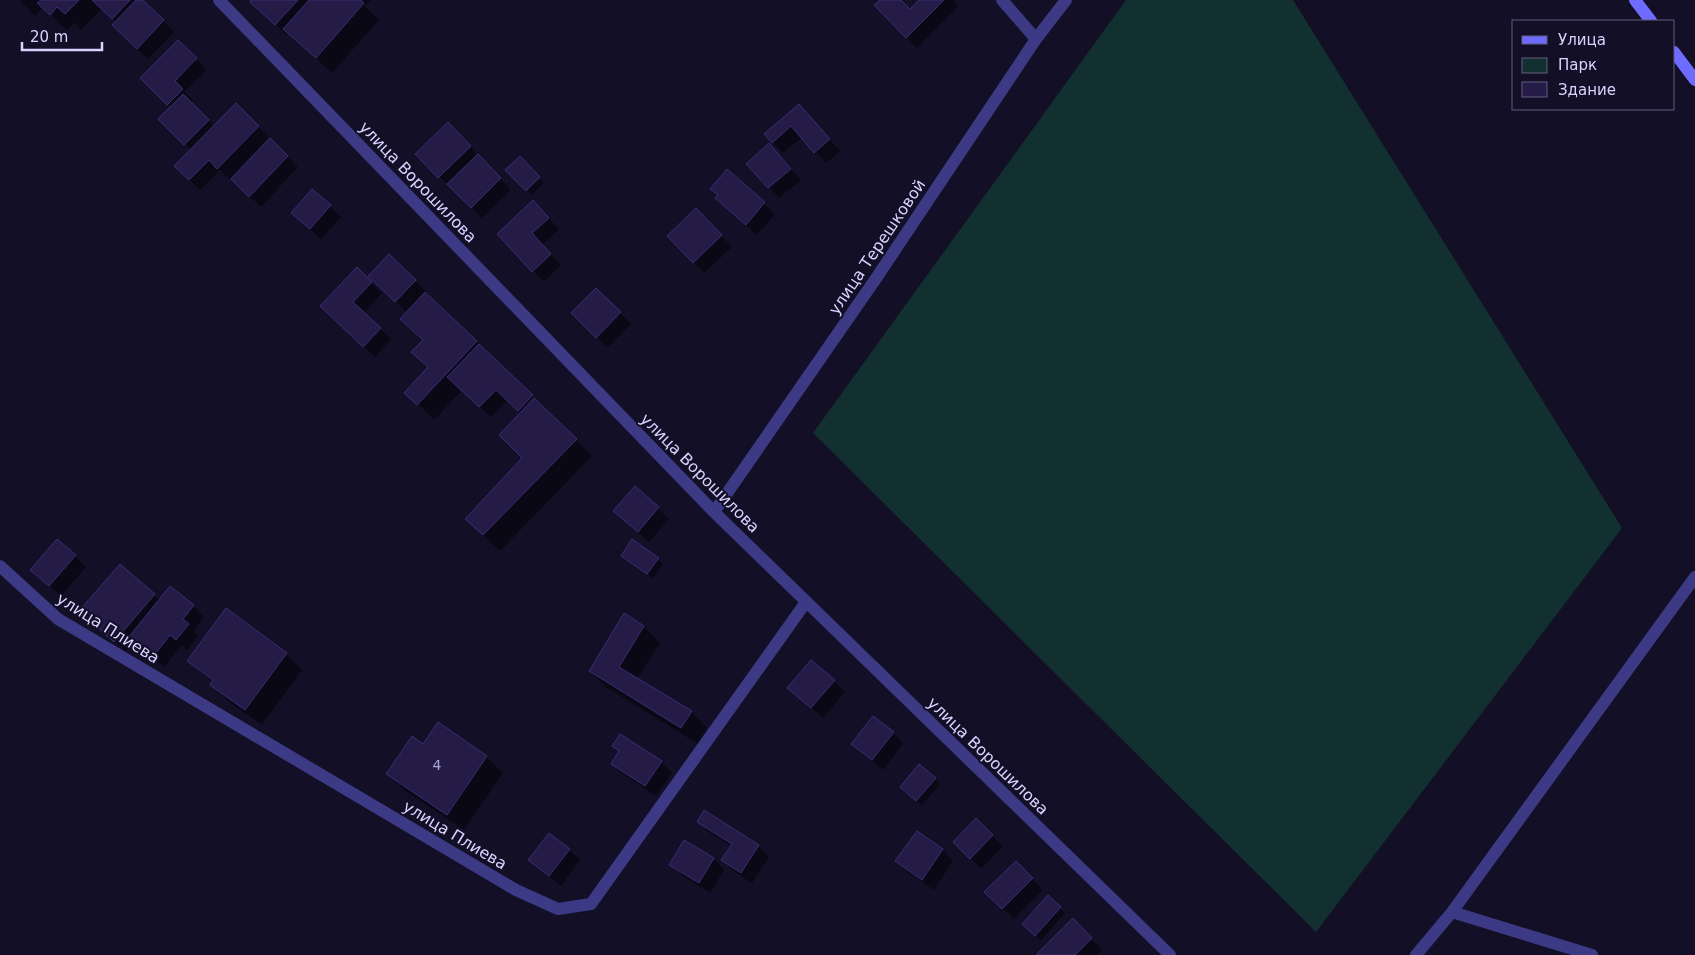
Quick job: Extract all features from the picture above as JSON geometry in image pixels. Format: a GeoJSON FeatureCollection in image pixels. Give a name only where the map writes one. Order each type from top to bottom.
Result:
{"type":"FeatureCollection","features":[{"type":"Feature","properties":{"kind":"street","name":"улица Ворошилова"},"geometry":{"type":"LineString","coordinates":[[219,0],[714,512],[1170,955]]}},
{"type":"Feature","properties":{"kind":"street"},"geometry":{"type":"LineString","coordinates":[[1002,0],[1036,39]]}},
{"type":"Feature","properties":{"kind":"street","name":"улица Терешковой"},"geometry":{"type":"LineString","coordinates":[[714,512],[877,277],[1036,39],[1066,0]]}},
{"type":"Feature","properties":{"kind":"street"},"geometry":{"type":"LineString","coordinates":[[1635,0],[1650,20]]}},
{"type":"Feature","properties":{"kind":"street"},"geometry":{"type":"LineString","coordinates":[[1675,53],[1695,80]]}},
{"type":"Feature","properties":{"kind":"street","name":"улица Плиева"},"geometry":{"type":"LineString","coordinates":[[0,566],[58,619],[516,890],[558,909],[591,904],[806,602]]}},
{"type":"Feature","properties":{"kind":"street"},"geometry":{"type":"LineString","coordinates":[[1416,955],[1452,912],[1695,577]]}},
{"type":"Feature","properties":{"kind":"street"},"geometry":{"type":"LineString","coordinates":[[1452,912],[1592,955]]}},
{"type":"Feature","properties":{"kind":"green space"},"geometry":{"type":"Polygon","coordinates":[[[1126,0],[1293,0],[1622,528],[1316,932],[813,433],[1126,0]]]}},
{"type":"Feature","properties":{"kind":"building"},"geometry":{"type":"Polygon","coordinates":[[[41,0],[79,0],[65,14],[57,7],[50,15],[37,3],[41,0]]]}},
{"type":"Feature","properties":{"kind":"building"},"geometry":{"type":"Polygon","coordinates":[[[92,0],[130,0],[112,19],[92,0]]]}},
{"type":"Feature","properties":{"kind":"building"},"geometry":{"type":"Polygon","coordinates":[[[136,0],[143,0],[164,20],[137,49],[112,25],[136,0]]]}},
{"type":"Feature","properties":{"kind":"building"},"geometry":{"type":"Polygon","coordinates":[[[251,0],[298,0],[275,25],[250,2],[251,0]]]}},
{"type":"Feature","properties":{"kind":"building"},"geometry":{"type":"Polygon","coordinates":[[[309,0],[361,0],[364,3],[316,58],[283,29],[309,0]]]}},
{"type":"Feature","properties":{"kind":"building"},"geometry":{"type":"Polygon","coordinates":[[[880,0],[901,0],[910,9],[919,0],[944,0],[906,38],[874,5],[880,0]]]}},
{"type":"Feature","properties":{"kind":"building"},"geometry":{"type":"Polygon","coordinates":[[[178,40],[197,58],[175,81],[183,89],[167,105],[140,78],[178,40]]]}},
{"type":"Feature","properties":{"kind":"building"},"geometry":{"type":"Polygon","coordinates":[[[183,94],[209,120],[184,145],[158,119],[183,94]]]}},
{"type":"Feature","properties":{"kind":"building"},"geometry":{"type":"Polygon","coordinates":[[[236,103],[259,126],[217,169],[209,160],[189,180],[174,166],[236,103]]]}},
{"type":"Feature","properties":{"kind":"building"},"geometry":{"type":"Polygon","coordinates":[[[799,104],[830,139],[814,153],[791,126],[772,143],[764,134],[799,104]]]}},
{"type":"Feature","properties":{"kind":"building"},"geometry":{"type":"Polygon","coordinates":[[[448,122],[471,146],[438,178],[415,154],[448,122]]]}},
{"type":"Feature","properties":{"kind":"building"},"geometry":{"type":"Polygon","coordinates":[[[270,138],[288,156],[249,197],[231,179],[270,138]]]}},
{"type":"Feature","properties":{"kind":"building"},"geometry":{"type":"Polygon","coordinates":[[[769,143],[791,169],[768,188],[746,164],[769,143]]]}},
{"type":"Feature","properties":{"kind":"building"},"geometry":{"type":"Polygon","coordinates":[[[478,154],[501,178],[471,208],[447,184],[478,154]]]}},
{"type":"Feature","properties":{"kind":"building"},"geometry":{"type":"Polygon","coordinates":[[[520,156],[540,177],[526,191],[505,170],[520,156]]]}},
{"type":"Feature","properties":{"kind":"building"},"geometry":{"type":"Polygon","coordinates":[[[727,169],[765,202],[746,225],[715,198],[718,195],[710,189],[727,169]]]}},
{"type":"Feature","properties":{"kind":"building"},"geometry":{"type":"Polygon","coordinates":[[[312,189],[331,205],[310,229],[291,213],[312,189]]]}},
{"type":"Feature","properties":{"kind":"building"},"geometry":{"type":"Polygon","coordinates":[[[533,200],[549,218],[532,233],[551,254],[532,272],[497,234],[533,200]]]}},
{"type":"Feature","properties":{"kind":"building"},"geometry":{"type":"Polygon","coordinates":[[[696,208],[722,235],[693,263],[667,236],[696,208]]]}},
{"type":"Feature","properties":{"kind":"building"},"geometry":{"type":"Polygon","coordinates":[[[389,254],[416,280],[395,302],[368,276],[389,254]]]}},
{"type":"Feature","properties":{"kind":"building"},"geometry":{"type":"Polygon","coordinates":[[[357,267],[372,282],[353,302],[381,328],[363,347],[320,306],[357,267]]]}},
{"type":"Feature","properties":{"kind":"building"},"geometry":{"type":"Polygon","coordinates":[[[596,288],[621,312],[596,338],[571,313],[596,288]]]}},
{"type":"Feature","properties":{"kind":"building"},"geometry":{"type":"Polygon","coordinates":[[[425,292],[477,341],[417,405],[404,393],[428,367],[411,352],[423,340],[400,319],[425,292]]]}},
{"type":"Feature","properties":{"kind":"building"},"geometry":{"type":"Polygon","coordinates":[[[479,344],[533,395],[518,411],[496,390],[479,407],[447,377],[479,344]]]}},
{"type":"Feature","properties":{"kind":"building"},"geometry":{"type":"Polygon","coordinates":[[[534,398],[577,439],[483,535],[465,519],[522,458],[499,435],[534,398]]]}},
{"type":"Feature","properties":{"kind":"building"},"geometry":{"type":"Polygon","coordinates":[[[635,486],[659,507],[638,532],[613,511],[635,486]]]}},
{"type":"Feature","properties":{"kind":"building"},"geometry":{"type":"Polygon","coordinates":[[[57,539],[76,555],[49,586],[30,570],[57,539]]]}},
{"type":"Feature","properties":{"kind":"building"},"geometry":{"type":"Polygon","coordinates":[[[632,539],[659,558],[647,574],[621,556],[632,539]]]}},
{"type":"Feature","properties":{"kind":"building"},"geometry":{"type":"Polygon","coordinates":[[[120,564],[155,594],[114,642],[79,611],[120,564]]]}},
{"type":"Feature","properties":{"kind":"building"},"geometry":{"type":"Polygon","coordinates":[[[170,586],[194,605],[183,619],[189,624],[176,640],[170,635],[152,658],[128,638],[170,586]]]}},
{"type":"Feature","properties":{"kind":"building"},"geometry":{"type":"Polygon","coordinates":[[[226,608],[287,653],[245,710],[210,685],[213,680],[187,661],[226,608]]]}},
{"type":"Feature","properties":{"kind":"building"},"geometry":{"type":"Polygon","coordinates":[[[624,613],[644,626],[619,667],[692,711],[681,728],[589,671],[624,613]]]}},
{"type":"Feature","properties":{"kind":"building"},"geometry":{"type":"Polygon","coordinates":[[[811,660],[835,680],[811,708],[787,688],[811,660]]]}},
{"type":"Feature","properties":{"kind":"building"},"geometry":{"type":"Polygon","coordinates":[[[873,716],[894,732],[872,760],[851,744],[873,716]]]}},
{"type":"Feature","properties":{"kind":"building"},"geometry":{"type":"Polygon","coordinates":[[[438,722],[487,756],[447,815],[386,774],[412,736],[423,744],[438,722]]]}},
{"type":"Feature","properties":{"kind":"building"},"geometry":{"type":"Polygon","coordinates":[[[620,734],[662,761],[645,786],[611,764],[619,751],[612,746],[620,734]]]}},
{"type":"Feature","properties":{"kind":"building"},"geometry":{"type":"Polygon","coordinates":[[[919,764],[936,778],[916,801],[900,787],[919,764]]]}},
{"type":"Feature","properties":{"kind":"building"},"geometry":{"type":"Polygon","coordinates":[[[704,810],[759,845],[741,873],[721,860],[732,844],[697,822],[704,810]]]}},
{"type":"Feature","properties":{"kind":"building"},"geometry":{"type":"Polygon","coordinates":[[[976,818],[993,835],[970,859],[953,842],[976,818]]]}},
{"type":"Feature","properties":{"kind":"building"},"geometry":{"type":"Polygon","coordinates":[[[917,831],[943,849],[922,880],[895,861],[917,831]]]}},
{"type":"Feature","properties":{"kind":"building"},"geometry":{"type":"Polygon","coordinates":[[[549,833],[570,849],[549,876],[528,860],[549,833]]]}},
{"type":"Feature","properties":{"kind":"building"},"geometry":{"type":"Polygon","coordinates":[[[684,840],[714,858],[699,883],[669,865],[684,840]]]}},
{"type":"Feature","properties":{"kind":"building"},"geometry":{"type":"Polygon","coordinates":[[[1016,861],[1033,878],[1002,909],[984,892],[1016,861]]]}},
{"type":"Feature","properties":{"kind":"building"},"geometry":{"type":"Polygon","coordinates":[[[1048,895],[1061,907],[1035,936],[1022,924],[1048,895]]]}},
{"type":"Feature","properties":{"kind":"building"},"geometry":{"type":"Polygon","coordinates":[[[1073,918],[1092,938],[1075,955],[1036,955],[1073,918]]]}}]}
